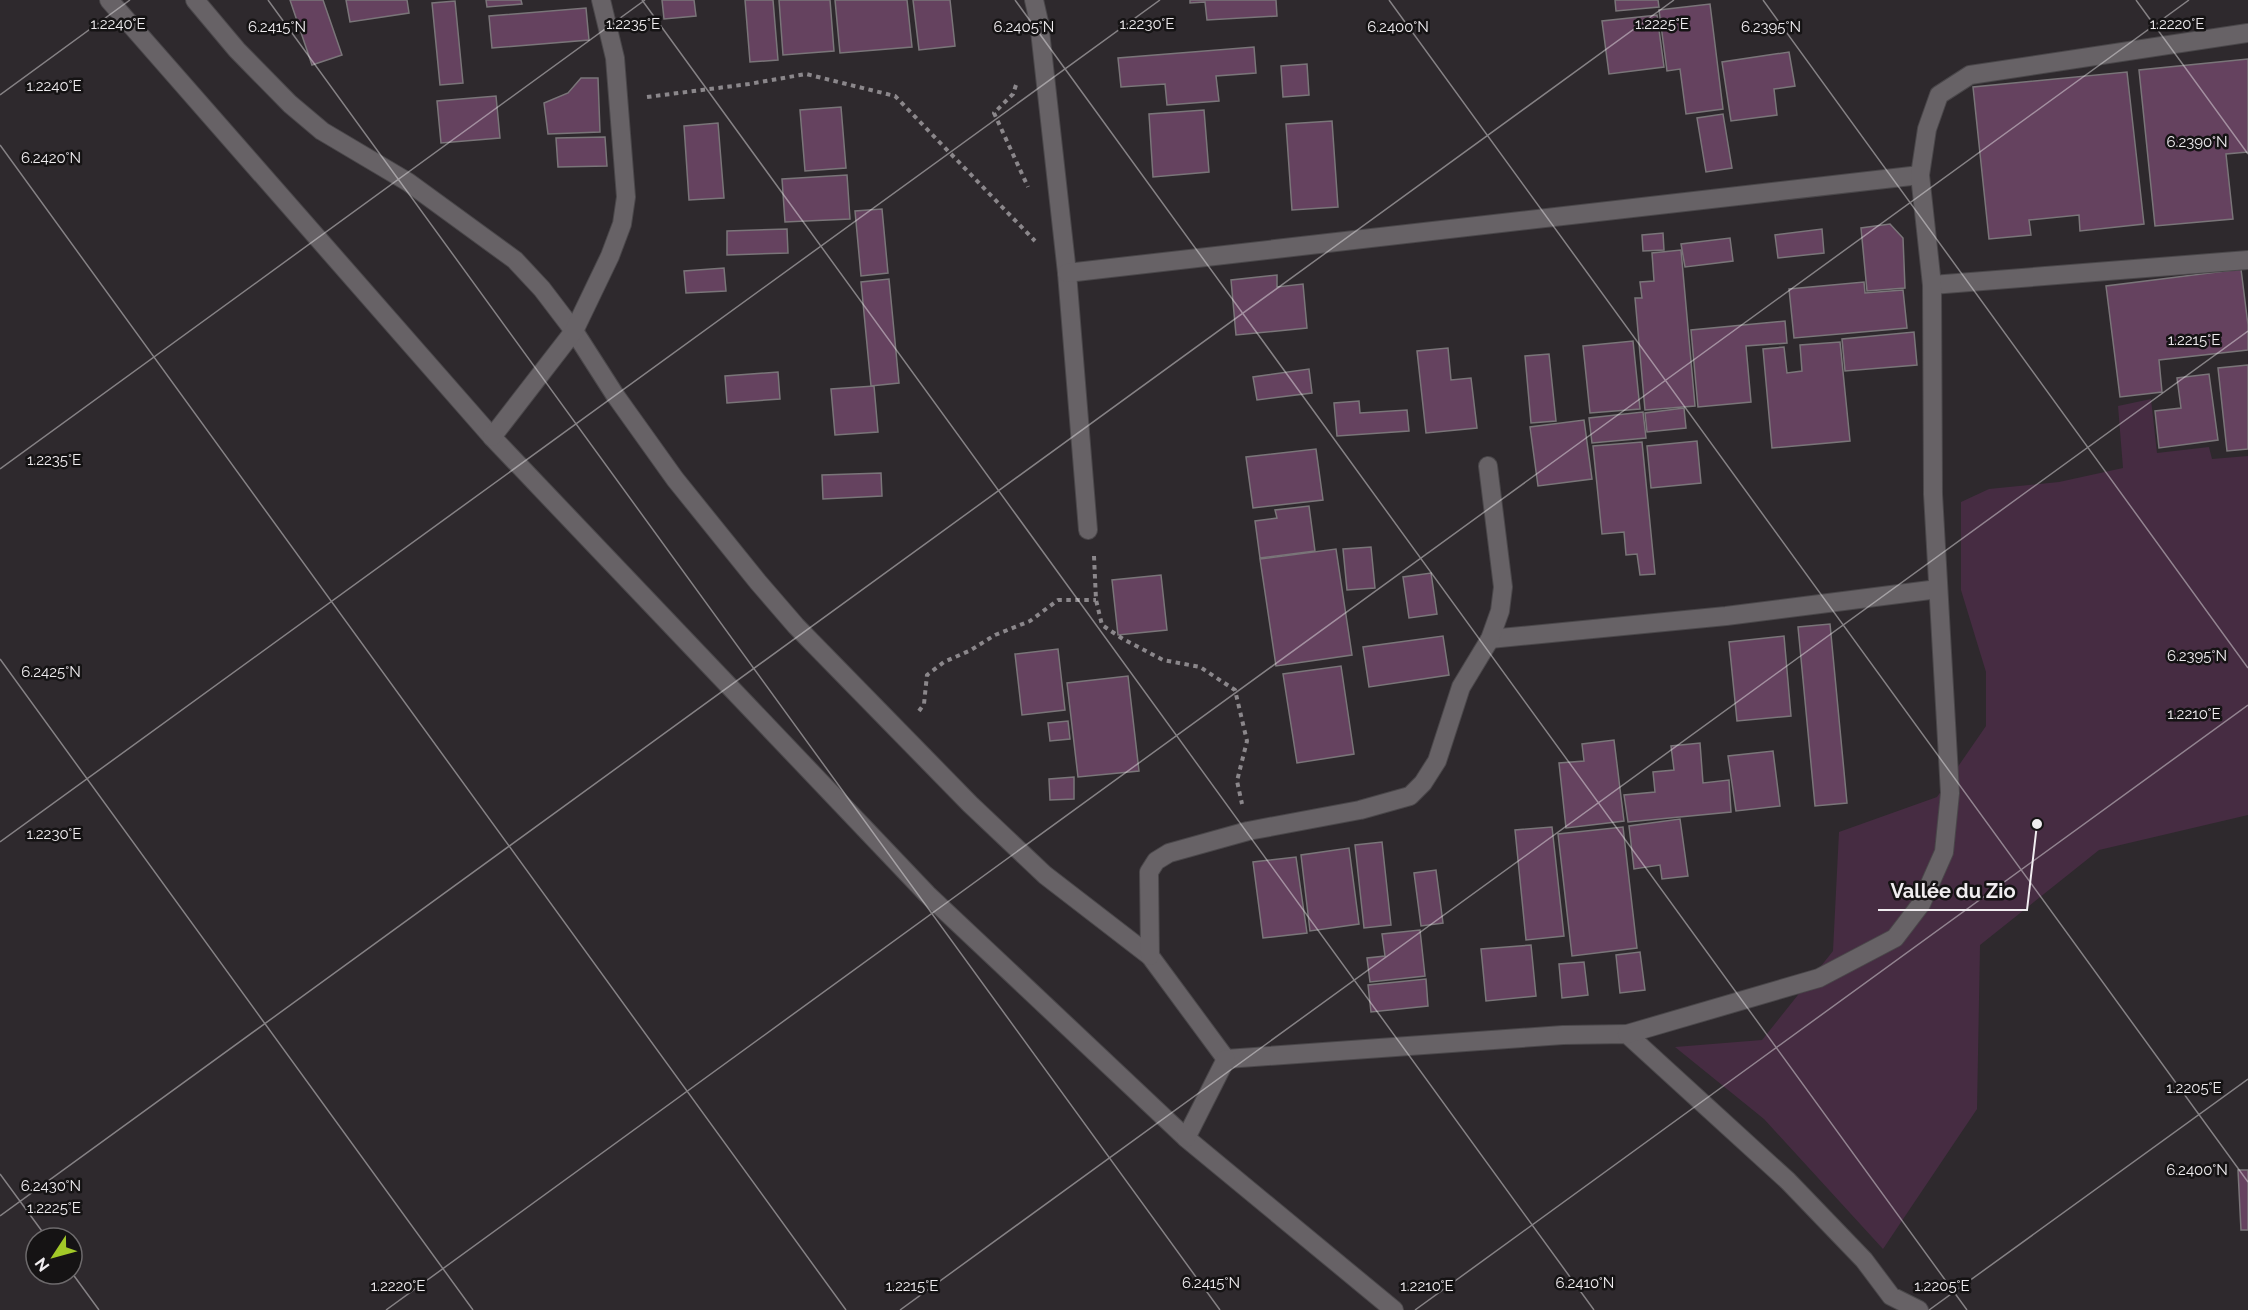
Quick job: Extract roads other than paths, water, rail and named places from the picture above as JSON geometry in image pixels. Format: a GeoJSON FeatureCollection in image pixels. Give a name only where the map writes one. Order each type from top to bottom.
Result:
{"type":"FeatureCollection","features":[{"type":"Feature","properties":{"kind":"street"},"geometry":{"type":"LineString","coordinates":[[109,0],[492,437],[927,894],[1186,1138],[1394,1310]]}},
{"type":"Feature","properties":{"kind":"street"},"geometry":{"type":"LineString","coordinates":[[195,0],[237,50],[290,104],[322,131],[408,182],[515,260],[542,289],[574,331],[615,395],[675,479],[750,573],[836,668],[970,804],[1045,875],[1150,956],[1226,1059]]}},
{"type":"Feature","properties":{"kind":"street"},"geometry":{"type":"LineString","coordinates":[[492,437],[574,331],[610,256],[622,224],[626,197],[619,100],[615,58],[601,0]]}},
{"type":"Feature","properties":{"kind":"street"},"geometry":{"type":"LineString","coordinates":[[1034,0],[1039,22],[1067,273],[1088,530]]}},
{"type":"Feature","properties":{"kind":"street"},"geometry":{"type":"LineString","coordinates":[[1226,1059],[1563,1035],[1627,1034],[1819,978],[1895,938],[1921,904],[1944,852],[1950,793],[1933,494],[1932,285],[1920,175],[1927,129],[1938,95],[1970,75],[2248,33]]}},
{"type":"Feature","properties":{"kind":"street"},"geometry":{"type":"LineString","coordinates":[[1067,273],[1920,175]]}},
{"type":"Feature","properties":{"kind":"street"},"geometry":{"type":"LineString","coordinates":[[1932,285],[2248,260]]}},
{"type":"Feature","properties":{"kind":"street"},"geometry":{"type":"LineString","coordinates":[[1150,956],[1149,872],[1156,861],[1168,853],[1248,831],[1360,810],[1410,796],[1423,783],[1437,761],[1461,687],[1490,639],[1500,611],[1503,587],[1488,466]]}},
{"type":"Feature","properties":{"kind":"street"},"geometry":{"type":"LineString","coordinates":[[1490,639],[1726,616],[1938,588]]}},
{"type":"Feature","properties":{"kind":"street"},"geometry":{"type":"LineString","coordinates":[[1627,1034],[1788,1181],[1864,1260],[1891,1303],[1918,1310]]}},
{"type":"Feature","properties":{"kind":"street"},"geometry":{"type":"LineString","coordinates":[[1186,1138],[1226,1059]]}},
{"type":"Feature","properties":{"kind":"place","name":"Vallée du Zio"},"geometry":{"type":"Point","coordinates":[2037,824]}}]}
